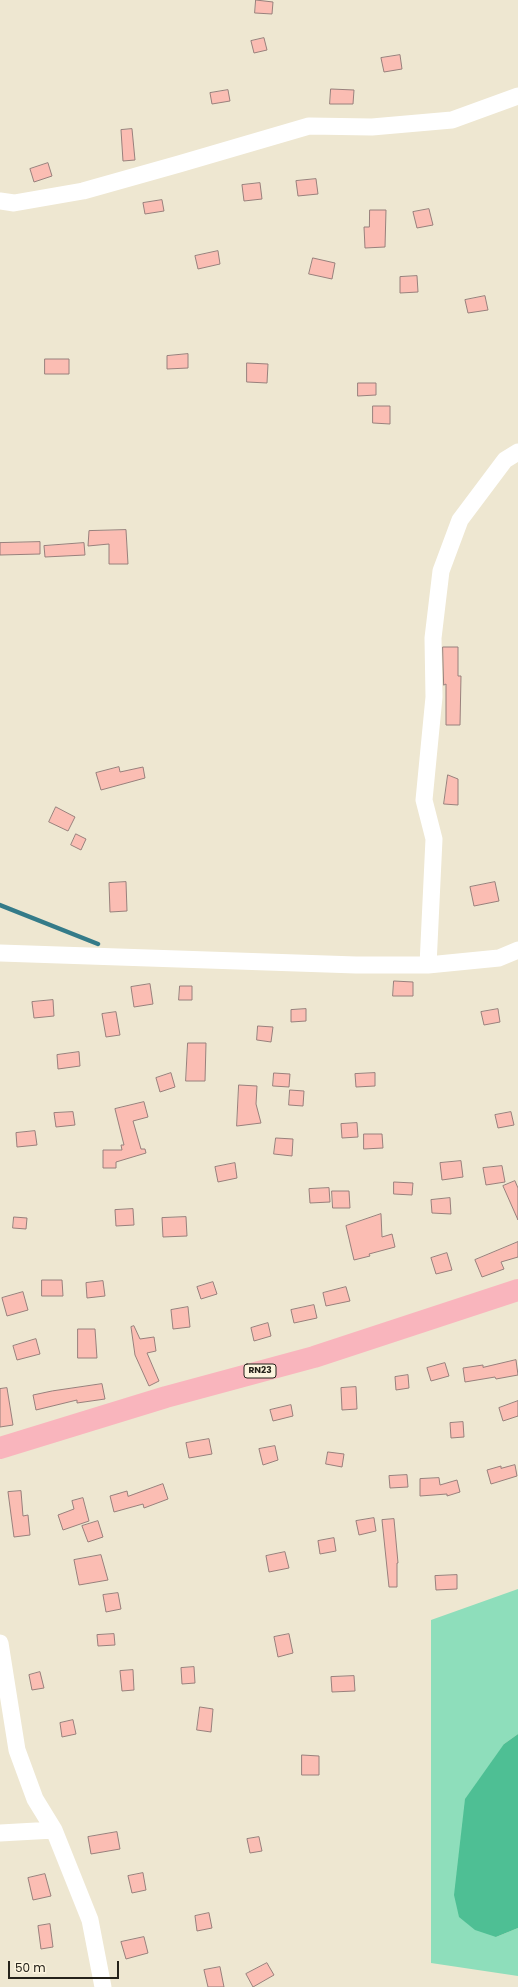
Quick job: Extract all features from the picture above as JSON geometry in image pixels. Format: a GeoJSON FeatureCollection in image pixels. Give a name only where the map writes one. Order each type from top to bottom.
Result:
{"type":"FeatureCollection","features":[{"type":"Feature","properties":{"kind":"main road","name":"RN23"},"geometry":{"type":"LineString","coordinates":[[0,1448],[166,1397],[314,1357],[518,1290]]}},
{"type":"Feature","properties":{"kind":"street"},"geometry":{"type":"LineString","coordinates":[[0,201],[14,203],[83,191],[309,126],[372,127],[452,120],[518,96]]}},
{"type":"Feature","properties":{"kind":"street"},"geometry":{"type":"LineString","coordinates":[[428,965],[434,839],[424,800],[434,697],[433,638],[441,571],[460,520],[505,460],[518,452]]}},
{"type":"Feature","properties":{"kind":"street"},"geometry":{"type":"LineString","coordinates":[[0,952],[348,965],[428,965],[499,958],[518,950]]}},
{"type":"Feature","properties":{"kind":"street"},"geometry":{"type":"LineString","coordinates":[[0,1643],[17,1750],[35,1799],[54,1830],[90,1920],[103,1987]]}},
{"type":"Feature","properties":{"kind":"street"},"geometry":{"type":"LineString","coordinates":[[0,1833],[54,1830]]}},
{"type":"Feature","properties":{"kind":"green space"},"geometry":{"type":"Polygon","coordinates":[[[518,1589],[518,1734],[504,1744],[496,1937],[518,1928],[518,1976],[431,1963],[431,1620],[518,1589]]]}},
{"type":"Feature","properties":{"kind":"green space"},"geometry":{"type":"Polygon","coordinates":[[[518,1734],[518,1928],[496,1937],[475,1930],[459,1917],[454,1895],[465,1799],[504,1744],[518,1734]]]}},
{"type":"Feature","properties":{"kind":"building"},"geometry":{"type":"Polygon","coordinates":[[[256,0],[273,2],[272,14],[255,13],[256,0]]]}},
{"type":"Feature","properties":{"kind":"building"},"geometry":{"type":"Polygon","coordinates":[[[264,38],[267,50],[254,53],[251,41],[264,38]]]}},
{"type":"Feature","properties":{"kind":"building"},"geometry":{"type":"Polygon","coordinates":[[[400,55],[402,69],[384,72],[381,58],[400,55]]]}},
{"type":"Feature","properties":{"kind":"building"},"geometry":{"type":"Polygon","coordinates":[[[331,89],[354,90],[353,104],[330,104],[331,89]]]}},
{"type":"Feature","properties":{"kind":"building"},"geometry":{"type":"Polygon","coordinates":[[[228,90],[230,101],[212,104],[210,93],[228,90]]]}},
{"type":"Feature","properties":{"kind":"building"},"geometry":{"type":"Polygon","coordinates":[[[132,129],[135,160],[123,161],[121,130],[132,129]]]}},
{"type":"Feature","properties":{"kind":"building"},"geometry":{"type":"Polygon","coordinates":[[[48,163],[52,176],[34,182],[30,169],[48,163]]]}},
{"type":"Feature","properties":{"kind":"building"},"geometry":{"type":"Polygon","coordinates":[[[316,179],[318,194],[298,196],[296,181],[316,179]]]}},
{"type":"Feature","properties":{"kind":"building"},"geometry":{"type":"Polygon","coordinates":[[[260,183],[262,199],[244,201],[242,185],[260,183]]]}},
{"type":"Feature","properties":{"kind":"building"},"geometry":{"type":"Polygon","coordinates":[[[162,200],[164,211],[145,214],[143,203],[162,200]]]}},
{"type":"Feature","properties":{"kind":"building"},"geometry":{"type":"Polygon","coordinates":[[[429,209],[433,225],[417,228],[413,212],[429,209]]]}},
{"type":"Feature","properties":{"kind":"building"},"geometry":{"type":"Polygon","coordinates":[[[370,210],[386,210],[385,247],[365,248],[364,227],[369,227],[370,210]]]}},
{"type":"Feature","properties":{"kind":"building"},"geometry":{"type":"Polygon","coordinates":[[[218,251],[220,264],[198,269],[195,256],[218,251]]]}},
{"type":"Feature","properties":{"kind":"building"},"geometry":{"type":"Polygon","coordinates":[[[313,258],[335,263],[332,279],[309,274],[313,258]]]}},
{"type":"Feature","properties":{"kind":"building"},"geometry":{"type":"Polygon","coordinates":[[[417,276],[418,292],[400,293],[400,277],[417,276]]]}},
{"type":"Feature","properties":{"kind":"building"},"geometry":{"type":"Polygon","coordinates":[[[485,296],[488,310],[468,313],[465,300],[485,296]]]}},
{"type":"Feature","properties":{"kind":"building"},"geometry":{"type":"Polygon","coordinates":[[[188,354],[188,368],[167,369],[167,356],[188,354]]]}},
{"type":"Feature","properties":{"kind":"building"},"geometry":{"type":"Polygon","coordinates":[[[45,359],[69,359],[69,374],[45,374],[45,359]]]}},
{"type":"Feature","properties":{"kind":"building"},"geometry":{"type":"Polygon","coordinates":[[[247,363],[268,364],[267,383],[247,382],[247,363]]]}},
{"type":"Feature","properties":{"kind":"building"},"geometry":{"type":"Polygon","coordinates":[[[358,383],[376,383],[376,395],[358,396],[358,383]]]}},
{"type":"Feature","properties":{"kind":"building"},"geometry":{"type":"Polygon","coordinates":[[[373,406],[390,406],[390,424],[373,423],[373,406]]]}},
{"type":"Feature","properties":{"kind":"building"},"geometry":{"type":"Polygon","coordinates":[[[126,530],[128,564],[109,564],[109,544],[88,546],[89,531],[126,530]]]}},
{"type":"Feature","properties":{"kind":"building"},"geometry":{"type":"Polygon","coordinates":[[[40,542],[40,554],[0,555],[0,543],[40,542]]]}},
{"type":"Feature","properties":{"kind":"building"},"geometry":{"type":"Polygon","coordinates":[[[84,543],[85,555],[45,557],[44,546],[84,543]]]}},
{"type":"Feature","properties":{"kind":"building"},"geometry":{"type":"Polygon","coordinates":[[[443,647],[458,647],[458,676],[461,676],[460,725],[446,725],[446,684],[444,685],[443,647]]]}},
{"type":"Feature","properties":{"kind":"building"},"geometry":{"type":"Polygon","coordinates":[[[119,767],[120,772],[143,767],[145,778],[101,790],[96,773],[119,767]]]}},
{"type":"Feature","properties":{"kind":"building"},"geometry":{"type":"Polygon","coordinates":[[[448,775],[458,779],[458,805],[444,804],[448,775]]]}},
{"type":"Feature","properties":{"kind":"building"},"geometry":{"type":"Polygon","coordinates":[[[56,807],[75,817],[68,831],[49,822],[56,807]]]}},
{"type":"Feature","properties":{"kind":"building"},"geometry":{"type":"Polygon","coordinates":[[[76,834],[86,839],[81,850],[71,845],[76,834]]]}},
{"type":"Feature","properties":{"kind":"building"},"geometry":{"type":"Polygon","coordinates":[[[126,882],[127,911],[110,912],[109,883],[126,882]]]}},
{"type":"Feature","properties":{"kind":"building"},"geometry":{"type":"Polygon","coordinates":[[[495,882],[499,901],[474,906],[470,887],[495,882]]]}},
{"type":"Feature","properties":{"kind":"building"},"geometry":{"type":"Polygon","coordinates":[[[394,981],[413,982],[413,996],[393,996],[394,981]]]}},
{"type":"Feature","properties":{"kind":"building"},"geometry":{"type":"Polygon","coordinates":[[[150,984],[153,1004],[134,1007],[131,987],[150,984]]]}},
{"type":"Feature","properties":{"kind":"building"},"geometry":{"type":"Polygon","coordinates":[[[180,986],[192,986],[192,1000],[179,1000],[180,986]]]}},
{"type":"Feature","properties":{"kind":"building"},"geometry":{"type":"Polygon","coordinates":[[[53,1000],[54,1016],[34,1018],[32,1002],[53,1000]]]}},
{"type":"Feature","properties":{"kind":"building"},"geometry":{"type":"Polygon","coordinates":[[[306,1009],[306,1021],[291,1022],[291,1010],[306,1009]]]}},
{"type":"Feature","properties":{"kind":"building"},"geometry":{"type":"Polygon","coordinates":[[[498,1009],[500,1022],[484,1025],[481,1012],[498,1009]]]}},
{"type":"Feature","properties":{"kind":"building"},"geometry":{"type":"Polygon","coordinates":[[[116,1012],[120,1035],[106,1037],[102,1014],[116,1012]]]}},
{"type":"Feature","properties":{"kind":"building"},"geometry":{"type":"Polygon","coordinates":[[[258,1026],[273,1027],[271,1042],[257,1040],[258,1026]]]}},
{"type":"Feature","properties":{"kind":"building"},"geometry":{"type":"Polygon","coordinates":[[[188,1043],[206,1043],[205,1081],[186,1081],[188,1043]]]}},
{"type":"Feature","properties":{"kind":"building"},"geometry":{"type":"Polygon","coordinates":[[[79,1052],[80,1066],[58,1069],[57,1055],[79,1052]]]}},
{"type":"Feature","properties":{"kind":"building"},"geometry":{"type":"Polygon","coordinates":[[[171,1073],[175,1087],[160,1092],[156,1078],[171,1073]]]}},
{"type":"Feature","properties":{"kind":"building"},"geometry":{"type":"Polygon","coordinates":[[[274,1073],[290,1074],[289,1087],[273,1086],[274,1073]]]}},
{"type":"Feature","properties":{"kind":"building"},"geometry":{"type":"Polygon","coordinates":[[[375,1073],[375,1086],[356,1087],[355,1074],[375,1073]]]}},
{"type":"Feature","properties":{"kind":"building"},"geometry":{"type":"Polygon","coordinates":[[[239,1085],[257,1086],[256,1104],[261,1123],[237,1126],[239,1085]]]}},
{"type":"Feature","properties":{"kind":"building"},"geometry":{"type":"Polygon","coordinates":[[[290,1090],[304,1091],[303,1106],[289,1105],[290,1090]]]}},
{"type":"Feature","properties":{"kind":"building"},"geometry":{"type":"Polygon","coordinates":[[[144,1102],[148,1117],[133,1121],[141,1149],[145,1149],[146,1153],[116,1162],[116,1168],[103,1168],[103,1150],[122,1150],[121,1145],[124,1145],[115,1109],[144,1102]]]}},
{"type":"Feature","properties":{"kind":"building"},"geometry":{"type":"Polygon","coordinates":[[[73,1112],[75,1125],[56,1127],[54,1113],[73,1112]]]}},
{"type":"Feature","properties":{"kind":"building"},"geometry":{"type":"Polygon","coordinates":[[[511,1112],[514,1125],[498,1128],[495,1115],[511,1112]]]}},
{"type":"Feature","properties":{"kind":"building"},"geometry":{"type":"Polygon","coordinates":[[[357,1123],[358,1137],[342,1138],[341,1124],[357,1123]]]}},
{"type":"Feature","properties":{"kind":"building"},"geometry":{"type":"Polygon","coordinates":[[[35,1131],[37,1145],[17,1147],[16,1133],[35,1131]]]}},
{"type":"Feature","properties":{"kind":"building"},"geometry":{"type":"Polygon","coordinates":[[[364,1134],[382,1134],[383,1148],[364,1149],[364,1134]]]}},
{"type":"Feature","properties":{"kind":"building"},"geometry":{"type":"Polygon","coordinates":[[[276,1138],[293,1139],[292,1156],[274,1154],[276,1138]]]}},
{"type":"Feature","properties":{"kind":"building"},"geometry":{"type":"Polygon","coordinates":[[[461,1161],[463,1177],[442,1180],[440,1163],[461,1161]]]}},
{"type":"Feature","properties":{"kind":"building"},"geometry":{"type":"Polygon","coordinates":[[[235,1163],[237,1178],[218,1182],[215,1167],[235,1163]]]}},
{"type":"Feature","properties":{"kind":"building"},"geometry":{"type":"Polygon","coordinates":[[[502,1166],[505,1182],[486,1185],[483,1168],[502,1166]]]}},
{"type":"Feature","properties":{"kind":"building"},"geometry":{"type":"Polygon","coordinates":[[[515,1181],[518,1188],[518,1220],[503,1186],[515,1181]]]}},
{"type":"Feature","properties":{"kind":"building"},"geometry":{"type":"Polygon","coordinates":[[[394,1182],[413,1183],[412,1195],[394,1194],[394,1182]]]}},
{"type":"Feature","properties":{"kind":"building"},"geometry":{"type":"Polygon","coordinates":[[[329,1188],[330,1202],[310,1203],[309,1189],[329,1188]]]}},
{"type":"Feature","properties":{"kind":"building"},"geometry":{"type":"Polygon","coordinates":[[[332,1191],[349,1191],[350,1208],[333,1208],[332,1191]]]}},
{"type":"Feature","properties":{"kind":"building"},"geometry":{"type":"Polygon","coordinates":[[[450,1198],[451,1214],[432,1213],[431,1200],[450,1198]]]}},
{"type":"Feature","properties":{"kind":"building"},"geometry":{"type":"Polygon","coordinates":[[[133,1209],[134,1225],[116,1226],[115,1210],[133,1209]]]}},
{"type":"Feature","properties":{"kind":"building"},"geometry":{"type":"Polygon","coordinates":[[[381,1214],[382,1237],[392,1234],[395,1247],[354,1260],[346,1226],[381,1214]]]}},
{"type":"Feature","properties":{"kind":"building"},"geometry":{"type":"Polygon","coordinates":[[[14,1217],[27,1218],[26,1229],[13,1228],[14,1217]]]}},
{"type":"Feature","properties":{"kind":"building"},"geometry":{"type":"Polygon","coordinates":[[[186,1217],[187,1236],[163,1237],[162,1218],[186,1217]]]}},
{"type":"Feature","properties":{"kind":"building"},"geometry":{"type":"Polygon","coordinates":[[[518,1242],[518,1257],[501,1262],[504,1269],[482,1277],[475,1260],[518,1242]]]}},
{"type":"Feature","properties":{"kind":"building"},"geometry":{"type":"Polygon","coordinates":[[[447,1253],[452,1270],[436,1274],[431,1258],[447,1253]]]}},
{"type":"Feature","properties":{"kind":"building"},"geometry":{"type":"Polygon","coordinates":[[[42,1280],[62,1280],[63,1296],[42,1296],[42,1280]]]}},
{"type":"Feature","properties":{"kind":"building"},"geometry":{"type":"Polygon","coordinates":[[[103,1281],[105,1296],[87,1298],[86,1283],[103,1281]]]}},
{"type":"Feature","properties":{"kind":"building"},"geometry":{"type":"Polygon","coordinates":[[[213,1282],[217,1294],[201,1299],[197,1287],[213,1282]]]}},
{"type":"Feature","properties":{"kind":"building"},"geometry":{"type":"Polygon","coordinates":[[[346,1287],[350,1301],[326,1306],[323,1293],[346,1287]]]}},
{"type":"Feature","properties":{"kind":"building"},"geometry":{"type":"Polygon","coordinates":[[[23,1292],[28,1310],[7,1316],[2,1298],[23,1292]]]}},
{"type":"Feature","properties":{"kind":"building"},"geometry":{"type":"Polygon","coordinates":[[[314,1305],[317,1318],[294,1323],[291,1310],[314,1305]]]}},
{"type":"Feature","properties":{"kind":"building"},"geometry":{"type":"Polygon","coordinates":[[[188,1307],[190,1327],[173,1329],[171,1310],[188,1307]]]}},
{"type":"Feature","properties":{"kind":"building"},"geometry":{"type":"Polygon","coordinates":[[[268,1323],[271,1336],[254,1341],[251,1328],[268,1323]]]}},
{"type":"Feature","properties":{"kind":"building"},"geometry":{"type":"Polygon","coordinates":[[[134,1326],[140,1339],[154,1337],[156,1351],[147,1353],[159,1381],[149,1386],[135,1355],[131,1327],[134,1326]]]}},
{"type":"Feature","properties":{"kind":"building"},"geometry":{"type":"Polygon","coordinates":[[[78,1329],[95,1329],[97,1358],[78,1358],[78,1329]]]}},
{"type":"Feature","properties":{"kind":"building"},"geometry":{"type":"Polygon","coordinates":[[[36,1339],[40,1354],[17,1360],[13,1346],[36,1339]]]}},
{"type":"Feature","properties":{"kind":"building"},"geometry":{"type":"Polygon","coordinates":[[[516,1360],[518,1375],[465,1382],[463,1368],[483,1365],[483,1367],[516,1360]]]}},
{"type":"Feature","properties":{"kind":"building"},"geometry":{"type":"Polygon","coordinates":[[[445,1363],[449,1376],[431,1381],[427,1368],[445,1363]]]}},
{"type":"Feature","properties":{"kind":"building"},"geometry":{"type":"Polygon","coordinates":[[[408,1375],[409,1388],[396,1390],[395,1377],[408,1375]]]}},
{"type":"Feature","properties":{"kind":"building"},"geometry":{"type":"Polygon","coordinates":[[[102,1384],[105,1399],[77,1403],[77,1400],[36,1410],[33,1395],[102,1384]]]}},
{"type":"Feature","properties":{"kind":"building"},"geometry":{"type":"Polygon","coordinates":[[[356,1387],[357,1409],[342,1410],[341,1388],[356,1387]]]}},
{"type":"Feature","properties":{"kind":"building"},"geometry":{"type":"Polygon","coordinates":[[[7,1388],[13,1425],[0,1427],[0,1389],[7,1388]]]}},
{"type":"Feature","properties":{"kind":"building"},"geometry":{"type":"Polygon","coordinates":[[[518,1401],[518,1416],[503,1421],[499,1408],[518,1401]]]}},
{"type":"Feature","properties":{"kind":"building"},"geometry":{"type":"Polygon","coordinates":[[[291,1405],[293,1416],[273,1421],[270,1410],[291,1405]]]}},
{"type":"Feature","properties":{"kind":"building"},"geometry":{"type":"Polygon","coordinates":[[[463,1422],[464,1437],[451,1438],[450,1423],[463,1422]]]}},
{"type":"Feature","properties":{"kind":"building"},"geometry":{"type":"Polygon","coordinates":[[[209,1439],[212,1454],[189,1458],[186,1443],[209,1439]]]}},
{"type":"Feature","properties":{"kind":"building"},"geometry":{"type":"Polygon","coordinates":[[[275,1446],[278,1460],[263,1465],[259,1449],[275,1446]]]}},
{"type":"Feature","properties":{"kind":"building"},"geometry":{"type":"Polygon","coordinates":[[[328,1452],[344,1454],[342,1467],[326,1464],[328,1452]]]}},
{"type":"Feature","properties":{"kind":"building"},"geometry":{"type":"Polygon","coordinates":[[[515,1465],[517,1476],[491,1484],[487,1470],[501,1466],[501,1468],[515,1465]]]}},
{"type":"Feature","properties":{"kind":"building"},"geometry":{"type":"Polygon","coordinates":[[[407,1475],[408,1487],[390,1488],[389,1476],[407,1475]]]}},
{"type":"Feature","properties":{"kind":"building"},"geometry":{"type":"Polygon","coordinates":[[[439,1478],[440,1485],[457,1480],[460,1492],[447,1496],[447,1494],[420,1496],[420,1479],[439,1478]]]}},
{"type":"Feature","properties":{"kind":"building"},"geometry":{"type":"Polygon","coordinates":[[[163,1484],[168,1499],[144,1508],[143,1504],[114,1512],[110,1496],[127,1491],[128,1496],[163,1484]]]}},
{"type":"Feature","properties":{"kind":"building"},"geometry":{"type":"Polygon","coordinates":[[[21,1491],[23,1516],[28,1515],[30,1535],[14,1537],[8,1492],[21,1491]]]}},
{"type":"Feature","properties":{"kind":"building"},"geometry":{"type":"Polygon","coordinates":[[[83,1498],[89,1521],[63,1530],[58,1515],[74,1509],[72,1501],[83,1498]]]}},
{"type":"Feature","properties":{"kind":"building"},"geometry":{"type":"Polygon","coordinates":[[[374,1518],[376,1531],[359,1535],[356,1521],[374,1518]]]}},
{"type":"Feature","properties":{"kind":"building"},"geometry":{"type":"Polygon","coordinates":[[[394,1519],[398,1563],[397,1587],[389,1587],[382,1520],[394,1519]]]}},
{"type":"Feature","properties":{"kind":"building"},"geometry":{"type":"Polygon","coordinates":[[[98,1521],[103,1537],[88,1542],[82,1526],[98,1521]]]}},
{"type":"Feature","properties":{"kind":"building"},"geometry":{"type":"Polygon","coordinates":[[[334,1538],[336,1551],[320,1554],[318,1541],[334,1538]]]}},
{"type":"Feature","properties":{"kind":"building"},"geometry":{"type":"Polygon","coordinates":[[[285,1552],[289,1568],[269,1572],[266,1556],[285,1552]]]}},
{"type":"Feature","properties":{"kind":"building"},"geometry":{"type":"Polygon","coordinates":[[[101,1555],[108,1580],[79,1585],[74,1560],[101,1555]]]}},
{"type":"Feature","properties":{"kind":"building"},"geometry":{"type":"Polygon","coordinates":[[[457,1575],[457,1589],[436,1590],[435,1576],[457,1575]]]}},
{"type":"Feature","properties":{"kind":"building"},"geometry":{"type":"Polygon","coordinates":[[[118,1593],[121,1609],[106,1612],[103,1595],[118,1593]]]}},
{"type":"Feature","properties":{"kind":"building"},"geometry":{"type":"Polygon","coordinates":[[[114,1634],[115,1645],[98,1646],[97,1635],[114,1634]]]}},
{"type":"Feature","properties":{"kind":"building"},"geometry":{"type":"Polygon","coordinates":[[[289,1634],[293,1653],[278,1657],[274,1637],[289,1634]]]}},
{"type":"Feature","properties":{"kind":"building"},"geometry":{"type":"Polygon","coordinates":[[[194,1667],[195,1683],[182,1684],[181,1668],[194,1667]]]}},
{"type":"Feature","properties":{"kind":"building"},"geometry":{"type":"Polygon","coordinates":[[[133,1670],[134,1690],[122,1691],[120,1671],[133,1670]]]}},
{"type":"Feature","properties":{"kind":"building"},"geometry":{"type":"Polygon","coordinates":[[[40,1672],[44,1688],[32,1690],[29,1675],[40,1672]]]}},
{"type":"Feature","properties":{"kind":"building"},"geometry":{"type":"Polygon","coordinates":[[[354,1676],[355,1691],[332,1692],[331,1677],[354,1676]]]}},
{"type":"Feature","properties":{"kind":"building"},"geometry":{"type":"Polygon","coordinates":[[[200,1707],[213,1709],[211,1732],[197,1730],[200,1707]]]}},
{"type":"Feature","properties":{"kind":"building"},"geometry":{"type":"Polygon","coordinates":[[[73,1720],[76,1734],[62,1737],[60,1723],[73,1720]]]}},
{"type":"Feature","properties":{"kind":"building"},"geometry":{"type":"Polygon","coordinates":[[[302,1755],[319,1756],[319,1775],[302,1775],[302,1755]]]}},
{"type":"Feature","properties":{"kind":"building"},"geometry":{"type":"Polygon","coordinates":[[[117,1832],[120,1849],[91,1854],[88,1837],[117,1832]]]}},
{"type":"Feature","properties":{"kind":"building"},"geometry":{"type":"Polygon","coordinates":[[[259,1837],[262,1851],[250,1853],[247,1839],[259,1837]]]}},
{"type":"Feature","properties":{"kind":"building"},"geometry":{"type":"Polygon","coordinates":[[[143,1873],[146,1890],[132,1893],[128,1876],[143,1873]]]}},
{"type":"Feature","properties":{"kind":"building"},"geometry":{"type":"Polygon","coordinates":[[[45,1874],[51,1896],[33,1900],[28,1878],[45,1874]]]}},
{"type":"Feature","properties":{"kind":"building"},"geometry":{"type":"Polygon","coordinates":[[[209,1913],[212,1928],[197,1931],[195,1916],[209,1913]]]}},
{"type":"Feature","properties":{"kind":"building"},"geometry":{"type":"Polygon","coordinates":[[[50,1924],[53,1947],[41,1949],[38,1926],[50,1924]]]}},
{"type":"Feature","properties":{"kind":"building"},"geometry":{"type":"Polygon","coordinates":[[[144,1937],[148,1953],[126,1959],[121,1942],[144,1937]]]}},
{"type":"Feature","properties":{"kind":"building"},"geometry":{"type":"Polygon","coordinates":[[[267,1963],[274,1975],[253,1987],[246,1974],[267,1963]]]}},
{"type":"Feature","properties":{"kind":"building"},"geometry":{"type":"Polygon","coordinates":[[[220,1967],[224,1987],[208,1987],[204,1970],[220,1967]]]}},
{"type":"Feature","properties":{"kind":"waterway"},"geometry":{"type":"LineString","coordinates":[[0,905],[98,944]]}}]}
